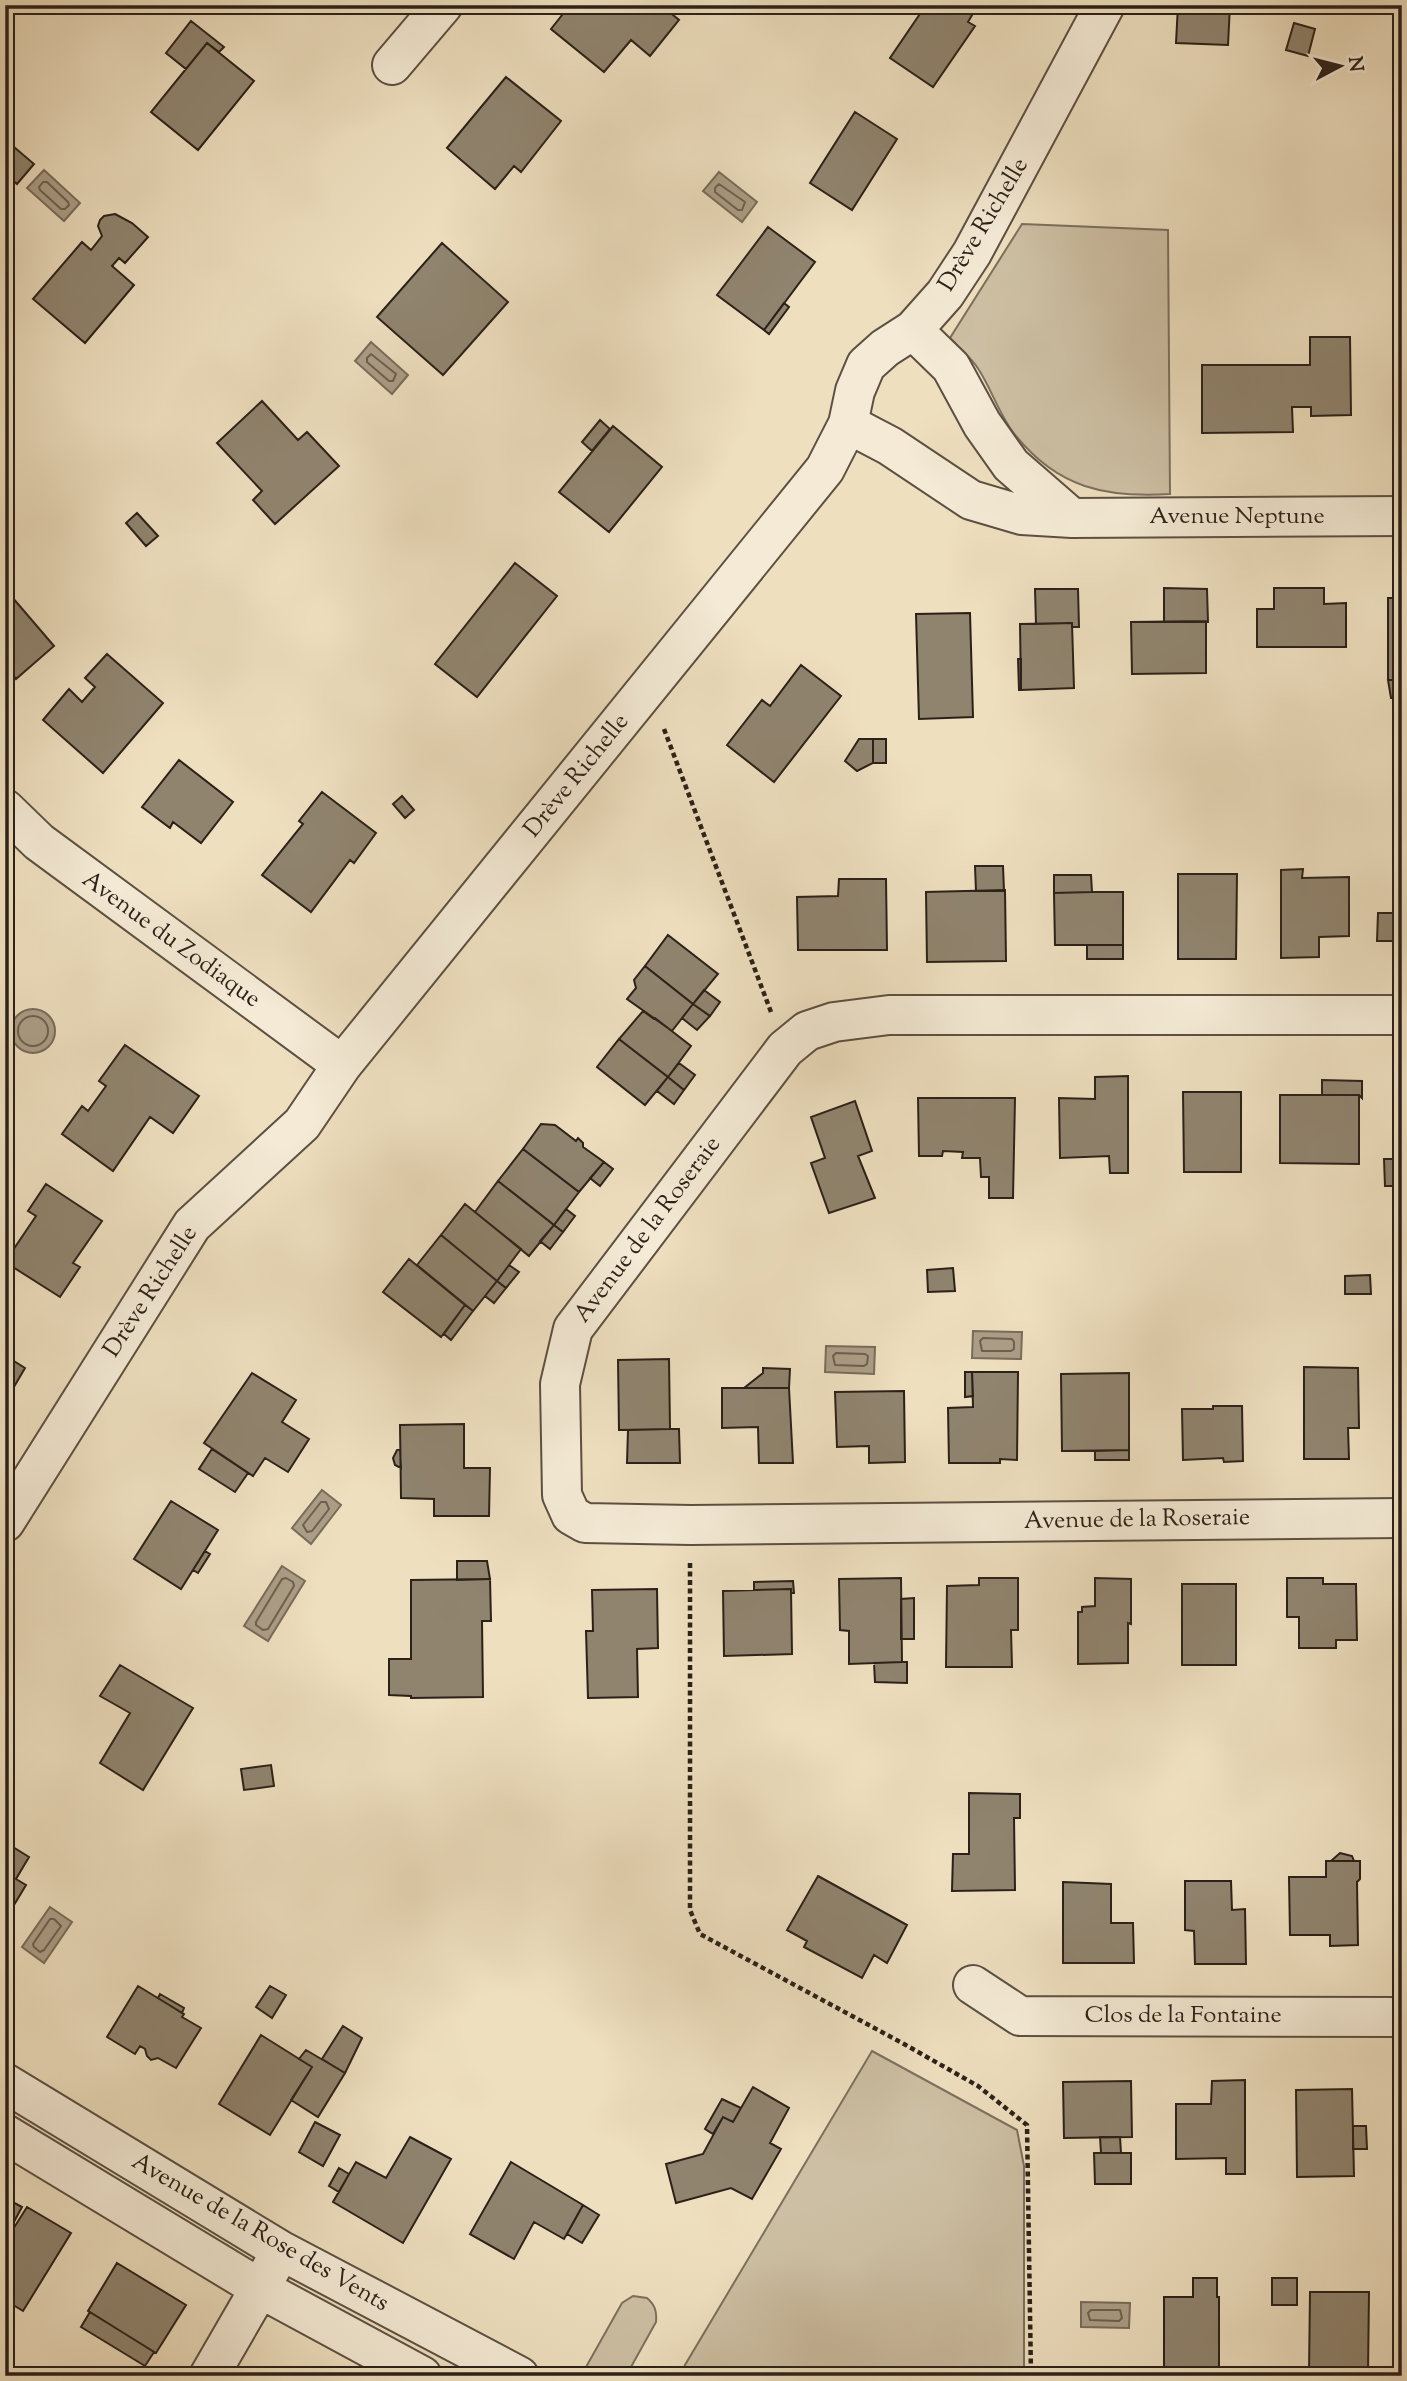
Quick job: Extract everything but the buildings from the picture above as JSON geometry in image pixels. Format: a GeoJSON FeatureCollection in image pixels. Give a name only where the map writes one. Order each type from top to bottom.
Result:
{"type":"FeatureCollection","features":[{"type":"Feature","properties":{"kind":"street"},"geometry":{"type":"LineString","coordinates":[[392,65],[443,5]]}},
{"type":"Feature","properties":{"kind":"street","name":"Drève Richelle"},"geometry":{"type":"LineString","coordinates":[[5,1522],[192,1225],[302,1124],[342,1065],[825,469],[848,424],[855,391],[866,365],[885,348],[913,330],[946,294],[972,253],[1105,5]]}},
{"type":"Feature","properties":{"kind":"street"},"geometry":{"type":"LineString","coordinates":[[913,330],[951,367],[982,424],[1011,465],[1072,518]]}},
{"type":"Feature","properties":{"kind":"street","name":"Avenue Neptune"},"geometry":{"type":"LineString","coordinates":[[848,424],[890,446],[971,500],[1022,515],[1072,518],[1402,516]]}},
{"type":"Feature","properties":{"kind":"street","name":"Avenue du Zodiaque"},"geometry":{"type":"LineString","coordinates":[[5,809],[38,842],[342,1065]]}},
{"type":"Feature","properties":{"kind":"street","name":"Avenue de la Roseraie"},"geometry":{"type":"LineString","coordinates":[[1402,1015],[889,1015],[834,1022],[807,1031],[785,1049],[573,1329],[560,1384],[562,1495],[571,1515],[585,1523],[691,1525],[1402,1518]]}},
{"type":"Feature","properties":{"kind":"street","name":"Clos de la Fontaine"},"geometry":{"type":"LineString","coordinates":[[973,1985],[1020,2016],[1402,2017]]}},
{"type":"Feature","properties":{"kind":"street","name":"Avenue de la Rose des Vents"},"geometry":{"type":"LineString","coordinates":[[5,2083],[280,2250],[519,2376]]}},
{"type":"Feature","properties":{"kind":"street","name":"Avenue de la Rose des Vents"},"geometry":{"type":"LineString","coordinates":[[5,2133],[261,2289],[422,2376]]}},
{"type":"Feature","properties":{"kind":"street"},"geometry":{"type":"LineString","coordinates":[[209,2376],[261,2289],[280,2250]]}},
{"type":"Feature","properties":{"kind":"path"},"geometry":{"type":"LineString","coordinates":[[649,688],[785,1049]]}},
{"type":"Feature","properties":{"kind":"path"},"geometry":{"type":"LineString","coordinates":[[691,1525],[690,1910],[700,1934],[978,2086],[1027,2125],[1031,2376]]}},
{"type":"Feature","properties":{"kind":"shaded area"},"geometry":{"type":"Polygon","coordinates":[[[1022,224],[1168,230],[1170,494],[1104,491],[1085,486],[1049,468],[1016,436],[976,366],[950,338],[1022,224]]]}},
{"type":"Feature","properties":{"kind":"shaded area"},"geometry":{"type":"Polygon","coordinates":[[[872,2051],[1017,2130],[1024,2166],[1024,2376],[681,2376],[685,2365],[872,2051]]]}},
{"type":"Feature","properties":{"kind":"shaded area"},"geometry":{"type":"Polygon","coordinates":[[[633,2296],[650,2301],[655,2308],[656,2322],[626,2376],[585,2376],[586,2367],[622,2303],[633,2296]]]}},
{"type":"Feature","properties":{"kind":"water"},"geometry":{"type":"Polygon","coordinates":[[[44,170],[80,203],[64,221],[27,188],[44,170]]]}},
{"type":"Feature","properties":{"kind":"water"},"geometry":{"type":"Polygon","coordinates":[[[719,172],[757,202],[742,222],[703,191],[719,172]]]}},
{"type":"Feature","properties":{"kind":"water"},"geometry":{"type":"Polygon","coordinates":[[[371,342],[408,375],[392,394],[355,361],[371,342]]]}},
{"type":"Feature","properties":{"kind":"water"},"geometry":{"type":"Polygon","coordinates":[[[33,1009],[48,1016],[55,1031],[48,1046],[33,1053],[18,1046],[11,1031],[18,1016],[33,1009]]]}},
{"type":"Feature","properties":{"kind":"water"},"geometry":{"type":"Polygon","coordinates":[[[973,1331],[1022,1332],[1021,1359],[972,1358],[973,1331]]]}},
{"type":"Feature","properties":{"kind":"water"},"geometry":{"type":"Polygon","coordinates":[[[826,1346],[875,1347],[874,1374],[825,1372],[826,1346]]]}},
{"type":"Feature","properties":{"kind":"water"},"geometry":{"type":"Polygon","coordinates":[[[322,1490],[341,1505],[311,1544],[292,1528],[322,1490]]]}},
{"type":"Feature","properties":{"kind":"water"},"geometry":{"type":"Polygon","coordinates":[[[282,1566],[305,1581],[268,1641],[244,1626],[282,1566]]]}},
{"type":"Feature","properties":{"kind":"water"},"geometry":{"type":"Polygon","coordinates":[[[50,1907],[72,1922],[44,1963],[22,1947],[50,1907]]]}},
{"type":"Feature","properties":{"kind":"water"},"geometry":{"type":"Polygon","coordinates":[[[1081,2302],[1130,2303],[1129,2328],[1081,2327],[1081,2302]]]}}]}
